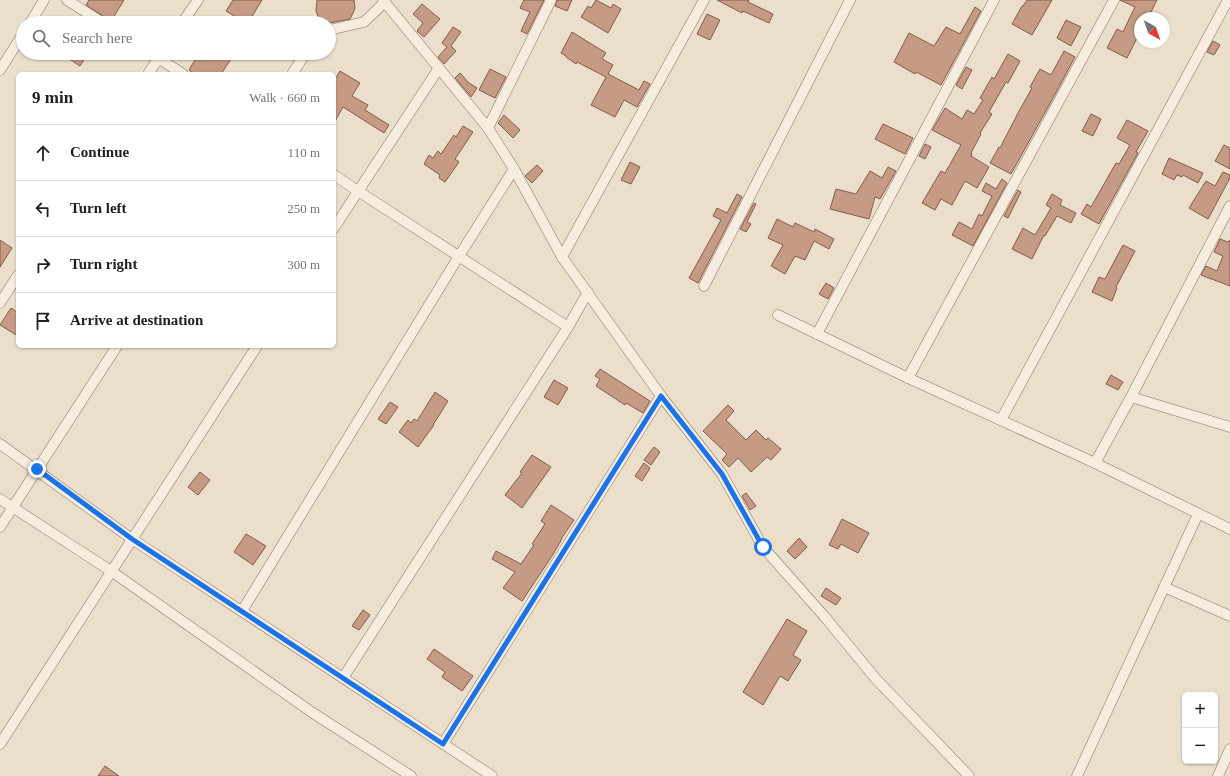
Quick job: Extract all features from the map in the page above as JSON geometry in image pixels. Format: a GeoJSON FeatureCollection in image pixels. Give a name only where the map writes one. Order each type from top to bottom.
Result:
{"type":"FeatureCollection","features":[{"type":"Feature","properties":{"kind":"street"},"geometry":{"type":"LineString","coordinates":[[34,16],[44,0]]}},
{"type":"Feature","properties":{"kind":"street"},"geometry":{"type":"LineString","coordinates":[[67,0],[92,16]]}},
{"type":"Feature","properties":{"kind":"street"},"geometry":{"type":"LineString","coordinates":[[187,16],[198,0]]}},
{"type":"Feature","properties":{"kind":"street"},"geometry":{"type":"LineString","coordinates":[[488,128],[551,0]]}},
{"type":"Feature","properties":{"kind":"street"},"geometry":{"type":"LineString","coordinates":[[562,257],[704,0]]}},
{"type":"Feature","properties":{"kind":"street"},"geometry":{"type":"LineString","coordinates":[[704,286],[850,0]]}},
{"type":"Feature","properties":{"kind":"street"},"geometry":{"type":"LineString","coordinates":[[817,334],[994,0]]}},
{"type":"Feature","properties":{"kind":"street"},"geometry":{"type":"LineString","coordinates":[[908,378],[1114,0]]}},
{"type":"Feature","properties":{"kind":"street"},"geometry":{"type":"LineString","coordinates":[[1001,420],[1228,0]]}},
{"type":"Feature","properties":{"kind":"street"},"geometry":{"type":"LineString","coordinates":[[336,28],[364,22],[384,1],[488,128],[514,169],[562,257],[661,396],[722,474],[763,547],[824,616],[876,679],[969,776]]}},
{"type":"Feature","properties":{"kind":"street"},"geometry":{"type":"LineString","coordinates":[[0,70],[16,45]]}},
{"type":"Feature","properties":{"kind":"street"},"geometry":{"type":"LineString","coordinates":[[149,72],[155,60]]}},
{"type":"Feature","properties":{"kind":"street"},"geometry":{"type":"LineString","coordinates":[[164,60],[180,72]]}},
{"type":"Feature","properties":{"kind":"street"},"geometry":{"type":"LineString","coordinates":[[293,72],[301,60]]}},
{"type":"Feature","properties":{"kind":"street"},"geometry":{"type":"LineString","coordinates":[[336,225],[439,68]]}},
{"type":"Feature","properties":{"kind":"street"},"geometry":{"type":"LineString","coordinates":[[242,611],[459,256],[514,169]]}},
{"type":"Feature","properties":{"kind":"street"},"geometry":{"type":"LineString","coordinates":[[336,176],[568,327]]}},
{"type":"Feature","properties":{"kind":"street"},"geometry":{"type":"LineString","coordinates":[[1095,464],[1230,206]]}},
{"type":"Feature","properties":{"kind":"street"},"geometry":{"type":"LineString","coordinates":[[0,303],[16,278]]}},
{"type":"Feature","properties":{"kind":"street"},"geometry":{"type":"LineString","coordinates":[[343,678],[568,327],[588,292]]}},
{"type":"Feature","properties":{"kind":"street"},"geometry":{"type":"LineString","coordinates":[[778,315],[908,378],[1095,464],[1230,529]]}},
{"type":"Feature","properties":{"kind":"street"},"geometry":{"type":"LineString","coordinates":[[0,527],[116,348]]}},
{"type":"Feature","properties":{"kind":"street"},"geometry":{"type":"LineString","coordinates":[[0,744],[256,348]]}},
{"type":"Feature","properties":{"kind":"street"},"geometry":{"type":"LineString","coordinates":[[443,744],[661,396]]}},
{"type":"Feature","properties":{"kind":"street"},"geometry":{"type":"LineString","coordinates":[[1131,397],[1230,427]]}},
{"type":"Feature","properties":{"kind":"street"},"geometry":{"type":"LineString","coordinates":[[0,444],[37,469],[132,539],[492,776]]}},
{"type":"Feature","properties":{"kind":"street"},"geometry":{"type":"LineString","coordinates":[[0,499],[111,571],[313,713],[411,776]]}},
{"type":"Feature","properties":{"kind":"street"},"geometry":{"type":"LineString","coordinates":[[1077,776],[1198,514]]}},
{"type":"Feature","properties":{"kind":"street"},"geometry":{"type":"LineString","coordinates":[[1164,587],[1230,616]]}},
{"type":"Feature","properties":{"kind":"street"},"geometry":{"type":"LineString","coordinates":[[1218,776],[1230,749]]}},
{"type":"Feature","properties":{"kind":"building"},"geometry":{"type":"Polygon","coordinates":[[[89,0],[124,0],[114,16],[103,16],[86,5],[89,0]]]}},
{"type":"Feature","properties":{"kind":"building"},"geometry":{"type":"Polygon","coordinates":[[[233,0],[262,0],[252,16],[234,16],[226,11],[233,0]]]}},
{"type":"Feature","properties":{"kind":"building"},"geometry":{"type":"Polygon","coordinates":[[[317,0],[354,0],[355,8],[350,19],[336,22],[336,16],[318,16],[316,11],[317,0]]]}},
{"type":"Feature","properties":{"kind":"building"},"geometry":{"type":"Polygon","coordinates":[[[524,0],[544,0],[527,34],[521,31],[530,12],[520,8],[524,0]]]}},
{"type":"Feature","properties":{"kind":"building"},"geometry":{"type":"Polygon","coordinates":[[[557,0],[572,0],[567,11],[555,6],[557,0]]]}},
{"type":"Feature","properties":{"kind":"building"},"geometry":{"type":"Polygon","coordinates":[[[596,0],[611,8],[613,4],[621,9],[608,33],[581,17],[588,6],[591,8],[596,0]]]}},
{"type":"Feature","properties":{"kind":"building"},"geometry":{"type":"Polygon","coordinates":[[[717,0],[749,0],[748,2],[773,14],[769,23],[743,11],[742,13],[717,0]]]}},
{"type":"Feature","properties":{"kind":"building"},"geometry":{"type":"Polygon","coordinates":[[[1027,0],[1052,0],[1032,35],[1012,24],[1027,0]]]}},
{"type":"Feature","properties":{"kind":"building"},"geometry":{"type":"Polygon","coordinates":[[[1120,0],[1157,0],[1151,12],[1134,12],[1134,44],[1127,58],[1107,48],[1117,29],[1123,32],[1135,7],[1120,0]]]}},
{"type":"Feature","properties":{"kind":"building"},"geometry":{"type":"Polygon","coordinates":[[[422,4],[440,19],[424,37],[417,31],[423,23],[413,14],[422,4]]]}},
{"type":"Feature","properties":{"kind":"building"},"geometry":{"type":"Polygon","coordinates":[[[975,7],[981,11],[941,85],[916,72],[915,74],[894,62],[909,33],[934,46],[946,27],[960,34],[975,7]]]}},
{"type":"Feature","properties":{"kind":"building"},"geometry":{"type":"Polygon","coordinates":[[[707,14],[720,20],[710,40],[697,34],[707,14]]]}},
{"type":"Feature","properties":{"kind":"building"},"geometry":{"type":"Polygon","coordinates":[[[1066,20],[1081,27],[1071,46],[1057,38],[1066,20]]]}},
{"type":"Feature","properties":{"kind":"building"},"geometry":{"type":"Polygon","coordinates":[[[453,27],[461,32],[451,46],[456,51],[444,64],[438,57],[447,47],[442,43],[453,27]]]}},
{"type":"Feature","properties":{"kind":"building"},"geometry":{"type":"Polygon","coordinates":[[[572,32],[606,53],[602,59],[613,65],[608,74],[639,90],[644,81],[650,84],[637,107],[624,100],[615,117],[591,105],[606,77],[577,62],[576,64],[561,53],[572,32]]]}},
{"type":"Feature","properties":{"kind":"building"},"geometry":{"type":"Polygon","coordinates":[[[1213,41],[1220,45],[1214,55],[1207,52],[1213,41]]]}},
{"type":"Feature","properties":{"kind":"building"},"geometry":{"type":"Polygon","coordinates":[[[1064,51],[1075,57],[1011,174],[990,163],[999,147],[1000,148],[1032,88],[1030,87],[1040,69],[1051,75],[1064,51]]]}},
{"type":"Feature","properties":{"kind":"building"},"geometry":{"type":"Polygon","coordinates":[[[1008,54],[1020,61],[989,112],[992,114],[980,133],[981,134],[971,153],[971,156],[989,167],[977,188],[965,181],[952,205],[941,199],[935,210],[922,203],[941,171],[945,173],[961,145],[932,130],[945,108],[962,119],[967,110],[974,114],[983,100],[980,98],[992,77],[994,79],[1008,54]]]}},
{"type":"Feature","properties":{"kind":"building"},"geometry":{"type":"Polygon","coordinates":[[[71,60],[84,60],[80,66],[71,60]]]}},
{"type":"Feature","properties":{"kind":"building"},"geometry":{"type":"Polygon","coordinates":[[[195,60],[230,60],[222,72],[192,72],[189,70],[195,60]]]}},
{"type":"Feature","properties":{"kind":"building"},"geometry":{"type":"Polygon","coordinates":[[[966,67],[972,70],[962,89],[956,85],[966,67]]]}},
{"type":"Feature","properties":{"kind":"building"},"geometry":{"type":"Polygon","coordinates":[[[490,69],[506,77],[495,98],[479,90],[490,69]]]}},
{"type":"Feature","properties":{"kind":"building"},"geometry":{"type":"Polygon","coordinates":[[[340,71],[360,83],[352,96],[368,105],[365,110],[389,125],[384,133],[343,107],[336,119],[336,78],[340,71]]]}},
{"type":"Feature","properties":{"kind":"building"},"geometry":{"type":"Polygon","coordinates":[[[460,73],[469,83],[477,88],[471,97],[455,78],[460,73]]]}},
{"type":"Feature","properties":{"kind":"building"},"geometry":{"type":"Polygon","coordinates":[[[1091,114],[1101,119],[1093,136],[1082,131],[1091,114]]]}},
{"type":"Feature","properties":{"kind":"building"},"geometry":{"type":"Polygon","coordinates":[[[504,115],[520,130],[513,138],[498,123],[504,115]]]}},
{"type":"Feature","properties":{"kind":"building"},"geometry":{"type":"Polygon","coordinates":[[[1127,120],[1148,131],[1136,152],[1138,153],[1099,224],[1081,214],[1087,204],[1091,207],[1116,163],[1119,164],[1130,145],[1117,138],[1127,120]]]}},
{"type":"Feature","properties":{"kind":"building"},"geometry":{"type":"Polygon","coordinates":[[[883,124],[913,138],[905,154],[875,139],[883,124]]]}},
{"type":"Feature","properties":{"kind":"building"},"geometry":{"type":"Polygon","coordinates":[[[463,126],[473,132],[455,159],[459,162],[445,182],[439,178],[440,175],[424,164],[429,155],[433,158],[438,151],[441,154],[454,135],[456,137],[463,126]]]}},
{"type":"Feature","properties":{"kind":"building"},"geometry":{"type":"Polygon","coordinates":[[[925,144],[931,147],[925,159],[919,156],[925,144]]]}},
{"type":"Feature","properties":{"kind":"building"},"geometry":{"type":"Polygon","coordinates":[[[1224,145],[1230,148],[1230,169],[1215,161],[1224,145]]]}},
{"type":"Feature","properties":{"kind":"building"},"geometry":{"type":"Polygon","coordinates":[[[1169,158],[1203,173],[1198,183],[1183,175],[1182,177],[1177,175],[1174,180],[1162,174],[1169,158]]]}},
{"type":"Feature","properties":{"kind":"building"},"geometry":{"type":"Polygon","coordinates":[[[630,162],[640,167],[631,184],[621,180],[630,162]]]}},
{"type":"Feature","properties":{"kind":"building"},"geometry":{"type":"Polygon","coordinates":[[[537,165],[543,171],[532,183],[525,176],[537,165]]]}},
{"type":"Feature","properties":{"kind":"building"},"geometry":{"type":"Polygon","coordinates":[[[888,167],[896,171],[880,199],[875,197],[869,219],[830,209],[836,189],[856,194],[870,171],[882,178],[888,167]]]}},
{"type":"Feature","properties":{"kind":"building"},"geometry":{"type":"Polygon","coordinates":[[[1223,172],[1230,175],[1230,178],[1208,219],[1189,208],[1206,181],[1215,186],[1223,172]]]}},
{"type":"Feature","properties":{"kind":"building"},"geometry":{"type":"Polygon","coordinates":[[[1002,179],[1007,183],[973,246],[952,235],[959,222],[972,229],[979,214],[982,216],[992,196],[982,191],[986,183],[996,189],[1002,179]]]}},
{"type":"Feature","properties":{"kind":"building"},"geometry":{"type":"Polygon","coordinates":[[[1018,190],[1021,192],[1008,218],[1004,216],[1018,190]]]}},
{"type":"Feature","properties":{"kind":"building"},"geometry":{"type":"Polygon","coordinates":[[[737,194],[742,197],[698,283],[689,278],[721,220],[713,216],[717,208],[727,213],[737,194]]]}},
{"type":"Feature","properties":{"kind":"building"},"geometry":{"type":"Polygon","coordinates":[[[1052,194],[1062,200],[1060,205],[1076,213],[1071,223],[1057,216],[1045,236],[1044,235],[1032,259],[1012,249],[1023,228],[1035,235],[1051,208],[1046,205],[1052,194]]]}},
{"type":"Feature","properties":{"kind":"building"},"geometry":{"type":"Polygon","coordinates":[[[754,203],[756,204],[747,222],[751,224],[746,232],[740,229],[754,203]]]}},
{"type":"Feature","properties":{"kind":"building"},"geometry":{"type":"Polygon","coordinates":[[[777,219],[793,227],[795,223],[814,232],[815,229],[834,239],[829,249],[814,241],[805,260],[795,256],[785,274],[771,266],[783,245],[768,238],[777,219]]]}},
{"type":"Feature","properties":{"kind":"building"},"geometry":{"type":"Polygon","coordinates":[[[1220,239],[1228,242],[1230,240],[1230,286],[1201,275],[1206,266],[1217,271],[1223,256],[1214,252],[1220,239]]]}},
{"type":"Feature","properties":{"kind":"building"},"geometry":{"type":"Polygon","coordinates":[[[0,240],[12,248],[0,267],[0,240]]]}},
{"type":"Feature","properties":{"kind":"building"},"geometry":{"type":"Polygon","coordinates":[[[1123,245],[1135,251],[1116,287],[1117,288],[1112,301],[1092,292],[1099,277],[1105,279],[1123,245]]]}},
{"type":"Feature","properties":{"kind":"building"},"geometry":{"type":"Polygon","coordinates":[[[826,283],[834,288],[828,299],[819,294],[826,283]]]}},
{"type":"Feature","properties":{"kind":"building"},"geometry":{"type":"Polygon","coordinates":[[[11,308],[16,312],[16,335],[0,325],[11,308]]]}},
{"type":"Feature","properties":{"kind":"building"},"geometry":{"type":"Polygon","coordinates":[[[600,369],[650,401],[643,413],[626,403],[625,405],[596,386],[600,379],[595,376],[600,369]]]}},
{"type":"Feature","properties":{"kind":"building"},"geometry":{"type":"Polygon","coordinates":[[[1111,375],[1123,382],[1118,390],[1106,384],[1111,375]]]}},
{"type":"Feature","properties":{"kind":"building"},"geometry":{"type":"Polygon","coordinates":[[[554,380],[568,388],[558,405],[544,397],[554,380]]]}},
{"type":"Feature","properties":{"kind":"building"},"geometry":{"type":"Polygon","coordinates":[[[435,392],[448,401],[434,425],[418,447],[399,432],[408,420],[411,423],[414,419],[417,421],[435,392]]]}},
{"type":"Feature","properties":{"kind":"building"},"geometry":{"type":"Polygon","coordinates":[[[390,402],[398,407],[386,424],[378,419],[390,402]]]}},
{"type":"Feature","properties":{"kind":"building"},"geometry":{"type":"Polygon","coordinates":[[[728,405],[734,411],[726,420],[746,440],[756,430],[766,440],[768,438],[781,449],[771,460],[767,457],[751,472],[738,458],[729,467],[722,460],[727,454],[703,431],[728,405]]]}},
{"type":"Feature","properties":{"kind":"building"},"geometry":{"type":"Polygon","coordinates":[[[654,447],[660,452],[651,465],[644,460],[654,447]]]}},
{"type":"Feature","properties":{"kind":"building"},"geometry":{"type":"Polygon","coordinates":[[[532,455],[551,467],[522,508],[505,495],[522,473],[520,472],[532,455]]]}},
{"type":"Feature","properties":{"kind":"building"},"geometry":{"type":"Polygon","coordinates":[[[644,463],[650,468],[642,481],[635,476],[644,463]]]}},
{"type":"Feature","properties":{"kind":"building"},"geometry":{"type":"Polygon","coordinates":[[[200,472],[210,480],[198,495],[188,487],[200,472]]]}},
{"type":"Feature","properties":{"kind":"building"},"geometry":{"type":"Polygon","coordinates":[[[746,493],[756,506],[750,510],[742,496],[746,493]]]}},
{"type":"Feature","properties":{"kind":"building"},"geometry":{"type":"Polygon","coordinates":[[[551,505],[574,520],[522,601],[503,588],[515,572],[492,559],[496,551],[521,564],[534,545],[532,544],[545,524],[541,521],[551,505]]]}},
{"type":"Feature","properties":{"kind":"building"},"geometry":{"type":"Polygon","coordinates":[[[842,519],[869,533],[858,553],[841,544],[838,549],[829,545],[842,519]]]}},
{"type":"Feature","properties":{"kind":"building"},"geometry":{"type":"Polygon","coordinates":[[[246,534],[266,546],[253,565],[234,552],[246,534]]]}},
{"type":"Feature","properties":{"kind":"building"},"geometry":{"type":"Polygon","coordinates":[[[799,538],[807,547],[795,559],[787,551],[799,538]]]}},
{"type":"Feature","properties":{"kind":"building"},"geometry":{"type":"Polygon","coordinates":[[[826,588],[841,598],[836,605],[821,596],[826,588]]]}},
{"type":"Feature","properties":{"kind":"building"},"geometry":{"type":"Polygon","coordinates":[[[363,610],[370,615],[359,630],[352,626],[363,610]]]}},
{"type":"Feature","properties":{"kind":"building"},"geometry":{"type":"Polygon","coordinates":[[[787,619],[807,631],[793,655],[801,660],[788,681],[780,676],[763,705],[743,692],[787,619]]]}},
{"type":"Feature","properties":{"kind":"building"},"geometry":{"type":"Polygon","coordinates":[[[434,649],[473,676],[462,691],[442,677],[445,672],[427,659],[434,649]]]}},
{"type":"Feature","properties":{"kind":"building"},"geometry":{"type":"Polygon","coordinates":[[[105,766],[119,776],[98,776],[105,766]]]}},
{"type":"Feature","properties":{"kind":"route"},"geometry":{"type":"LineString","coordinates":[[37,469],[132,539],[443,744],[661,396],[722,474],[763,547]]}}]}
